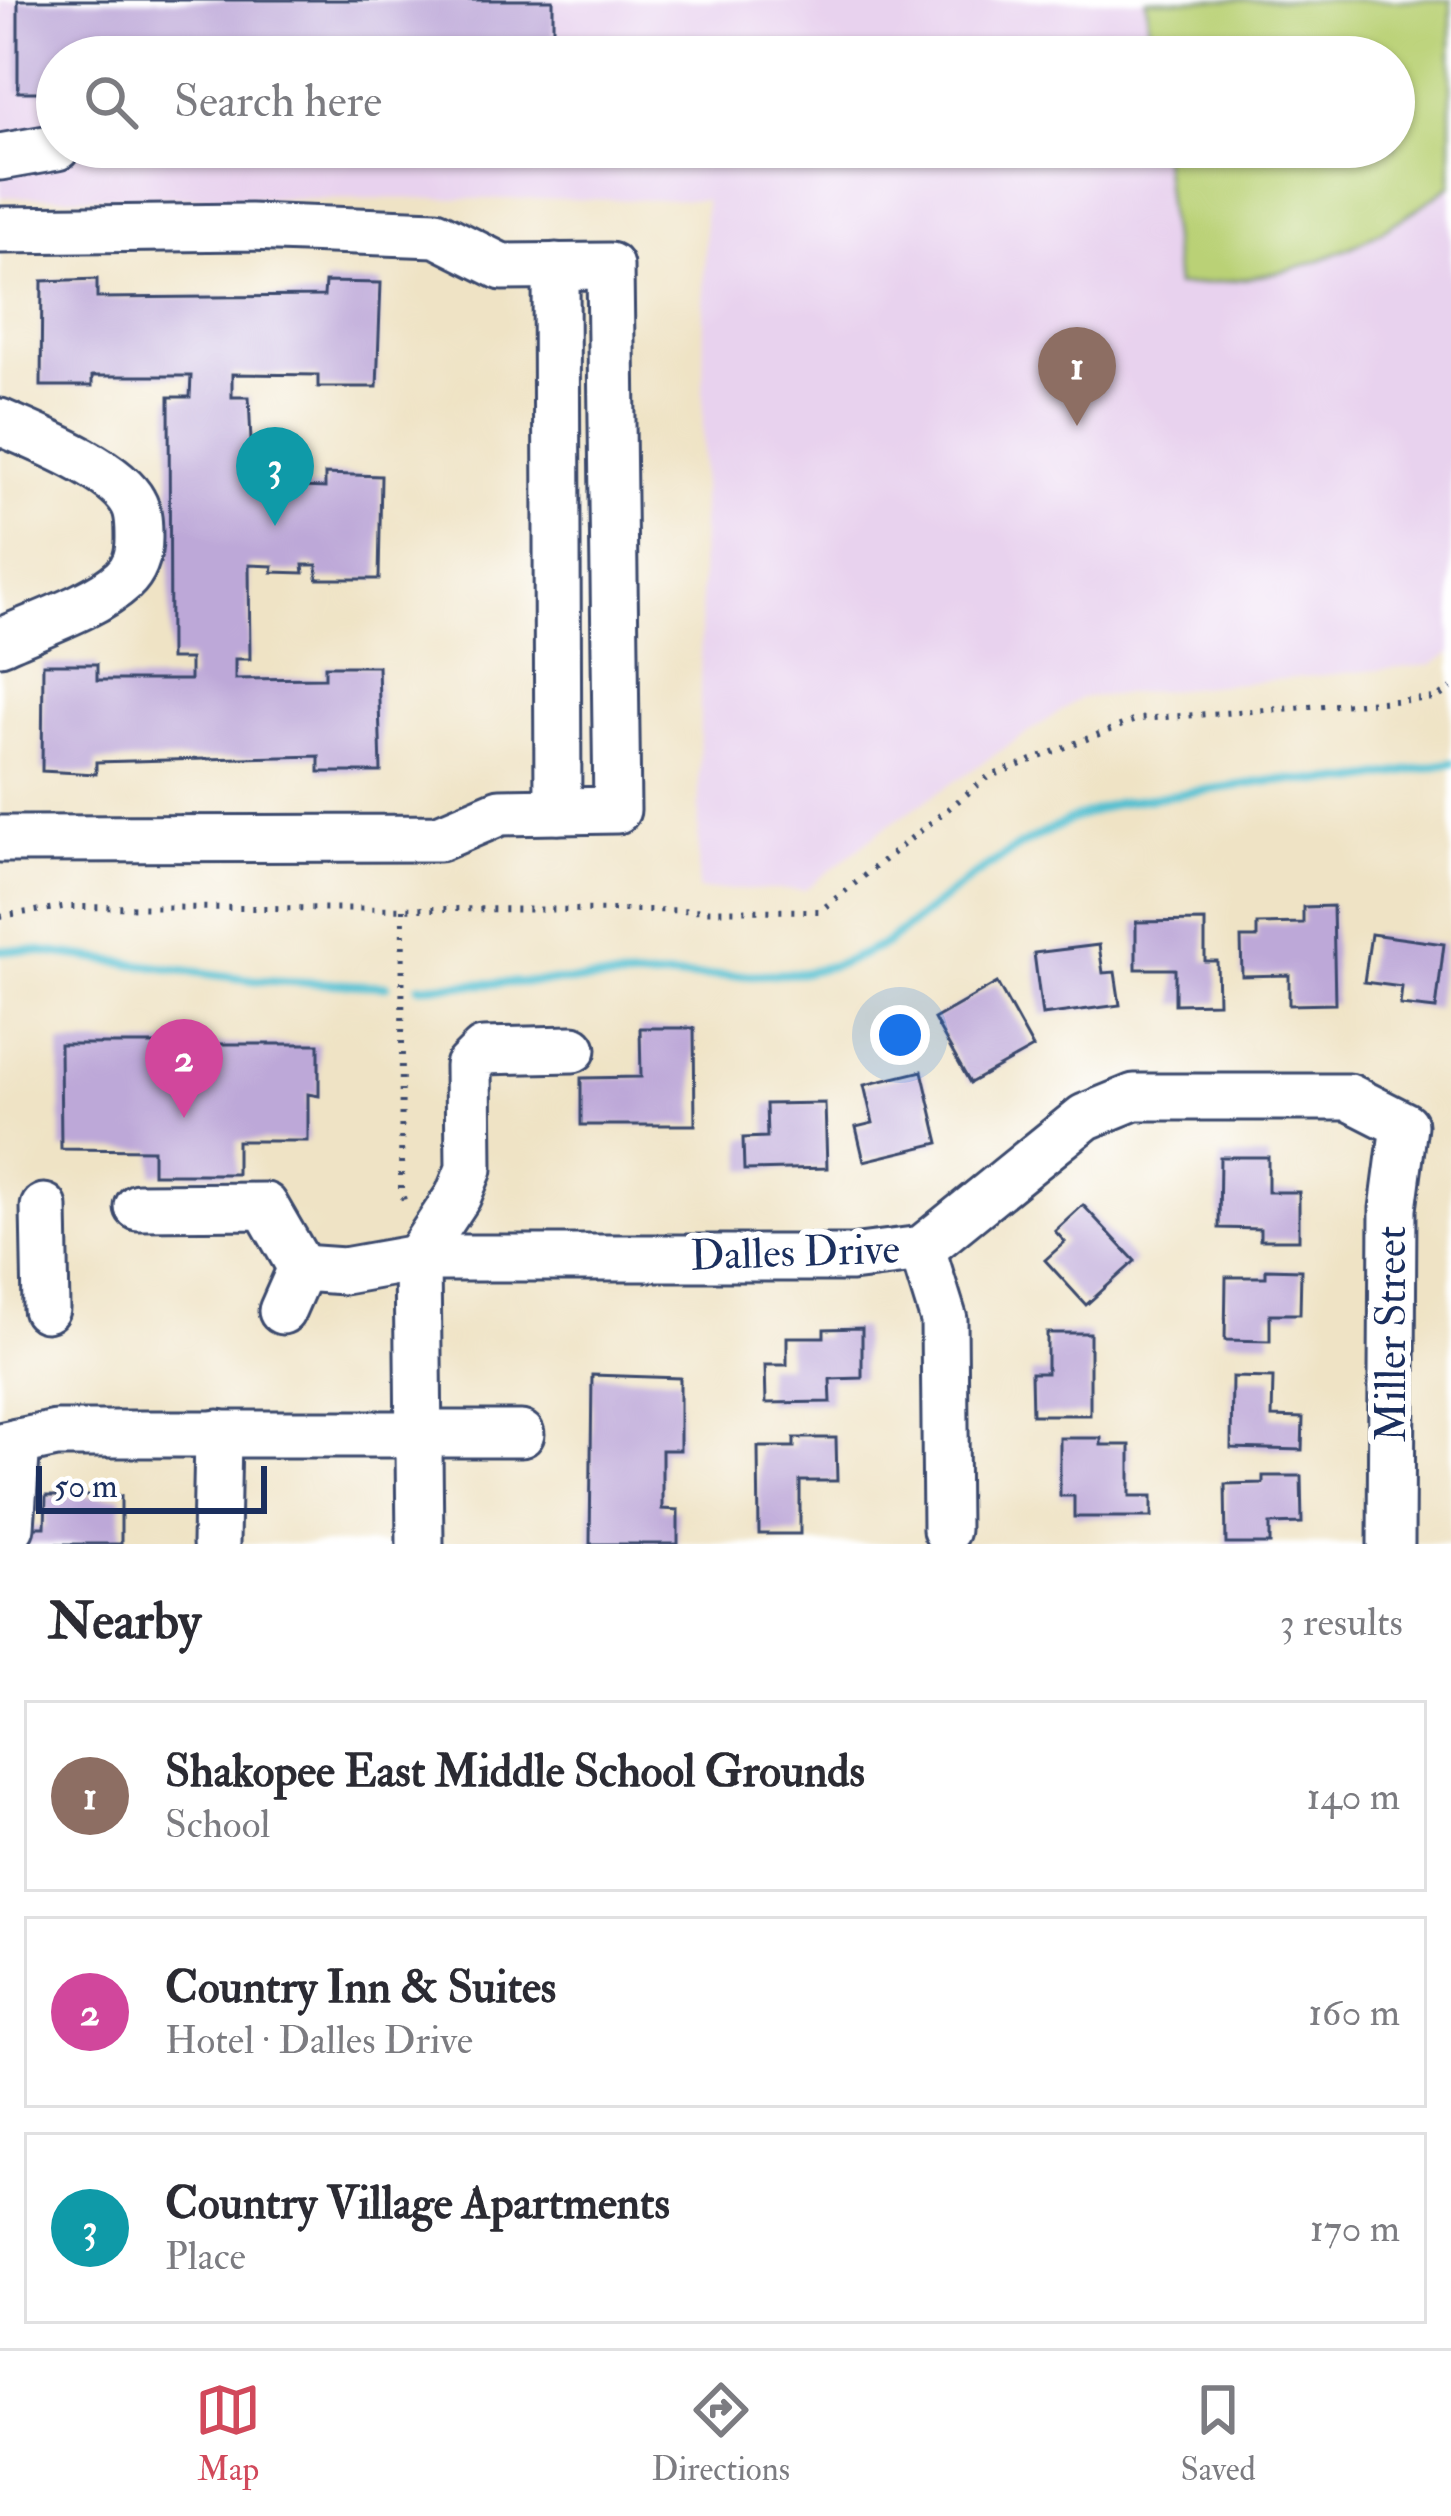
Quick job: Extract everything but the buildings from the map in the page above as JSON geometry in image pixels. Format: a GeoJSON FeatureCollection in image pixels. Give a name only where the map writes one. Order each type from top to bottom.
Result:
{"type":"FeatureCollection","features":[{"type":"Feature","properties":{"kind":"street"},"geometry":{"type":"LineString","coordinates":[[0,157],[36,151]]}},
{"type":"Feature","properties":{"kind":"street"},"geometry":{"type":"LineString","coordinates":[[0,230],[250,227],[436,234],[502,267],[610,266],[616,810],[500,812],[439,838],[0,838]]}},
{"type":"Feature","properties":{"kind":"street"},"geometry":{"type":"LineString","coordinates":[[0,422],[103,474],[123,489],[135,504],[139,547],[135,566],[106,592],[0,642]]}},
{"type":"Feature","properties":{"kind":"street"},"geometry":{"type":"LineString","coordinates":[[420,1544],[417,1258],[458,1196],[469,1169],[468,1066],[483,1051],[573,1049]]}},
{"type":"Feature","properties":{"kind":"street","name":"Dalles Drive"},"geometry":{"type":"LineString","coordinates":[[301,1268],[344,1271],[417,1258],[851,1258],[922,1249],[1085,1117],[1134,1096],[1349,1097],[1404,1125]]}},
{"type":"Feature","properties":{"kind":"street","name":"Miller Street"},"geometry":{"type":"LineString","coordinates":[[1391,1544],[1393,1209],[1404,1125]]}},
{"type":"Feature","properties":{"kind":"street"},"geometry":{"type":"LineString","coordinates":[[138,1207],[265,1206],[301,1268],[282,1311]]}},
{"type":"Feature","properties":{"kind":"street"},"geometry":{"type":"LineString","coordinates":[[44,1208],[46,1310]]}},
{"type":"Feature","properties":{"kind":"street"},"geometry":{"type":"LineString","coordinates":[[922,1249],[944,1320],[946,1530]]}},
{"type":"Feature","properties":{"kind":"street"},"geometry":{"type":"LineString","coordinates":[[216,1544],[218,1433]]}},
{"type":"Feature","properties":{"kind":"street"},"geometry":{"type":"LineString","coordinates":[[11,1527],[9,1444],[56,1434],[521,1434]]}},
{"type":"Feature","properties":{"kind":"path"},"geometry":{"type":"LineString","coordinates":[[0,916],[63,907],[820,911],[988,777],[1138,719],[1437,698],[1451,688]]}},
{"type":"Feature","properties":{"kind":"path"},"geometry":{"type":"LineString","coordinates":[[403,909],[401,1188],[417,1258]]}},
{"type":"Feature","properties":{"kind":"shaded area"},"geometry":{"type":"Polygon","coordinates":[[[0,0],[1451,0],[1451,653],[1432,665],[1080,698],[880,831],[805,890],[698,890],[705,200],[0,197],[0,0]]]}},
{"type":"Feature","properties":{"kind":"green space"},"geometry":{"type":"Polygon","coordinates":[[[1146,0],[1451,0],[1451,185],[1383,230],[1322,259],[1257,277],[1176,286],[1163,168],[1415,168],[1415,36],[1150,36],[1146,0]]]}},
{"type":"Feature","properties":{"kind":"waterway"},"geometry":{"type":"LineString","coordinates":[[419,986],[802,973],[843,963],[885,944],[1021,845],[1116,803],[1277,780],[1353,781],[1451,763]]}},
{"type":"Feature","properties":{"kind":"waterway"},"geometry":{"type":"LineString","coordinates":[[0,950],[255,980],[387,986]]}},
{"type":"Feature","properties":{"kind":"place","name":"Shakopee East Middle School Grounds"},"geometry":{"type":"Point","coordinates":[1077,426]}},
{"type":"Feature","properties":{"kind":"place","name":"Country Village Apartments"},"geometry":{"type":"Point","coordinates":[275,526]}},
{"type":"Feature","properties":{"kind":"place","name":"Country Inn & Suites"},"geometry":{"type":"Point","coordinates":[184,1118]}}]}
